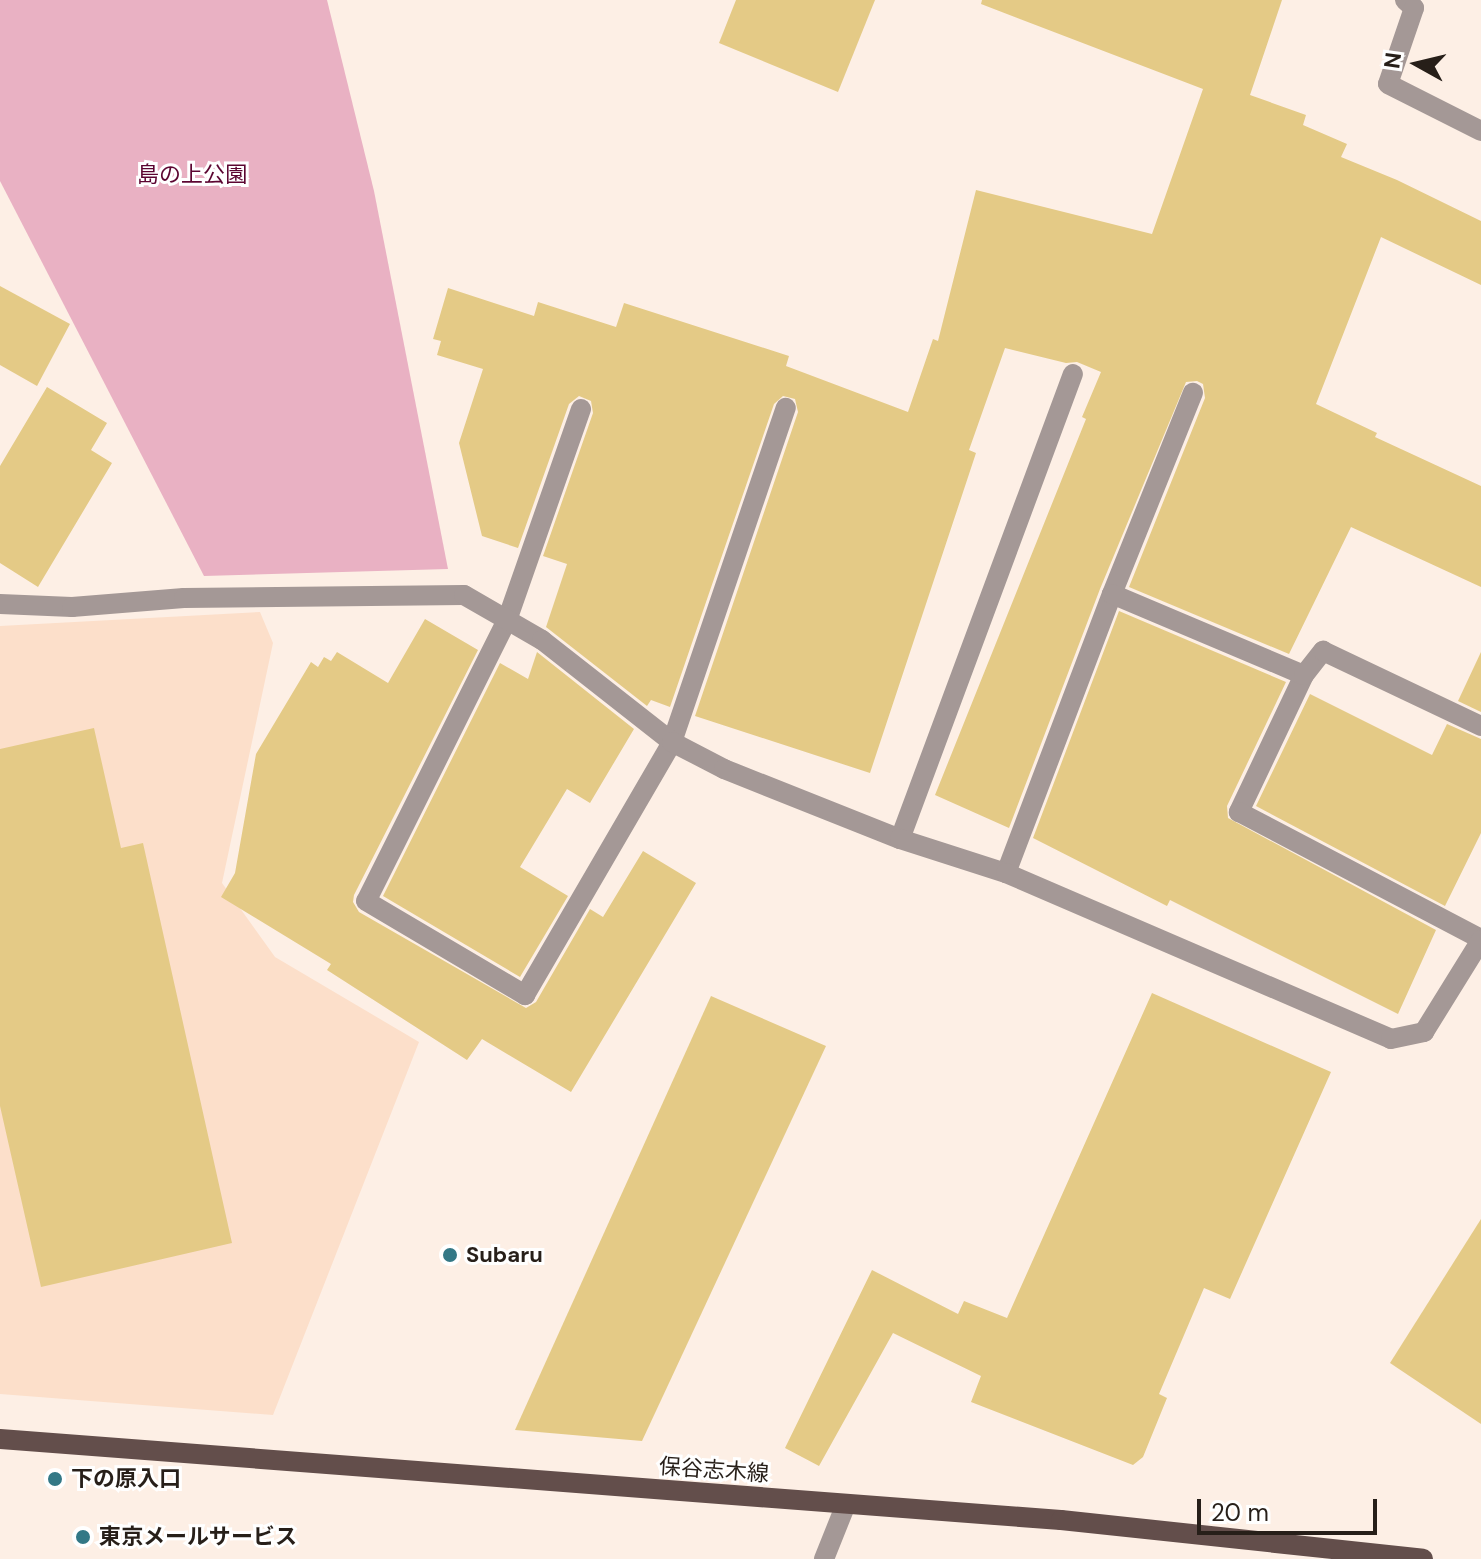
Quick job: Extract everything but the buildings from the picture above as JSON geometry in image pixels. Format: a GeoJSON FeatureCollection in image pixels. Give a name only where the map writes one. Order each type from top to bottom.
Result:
{"type":"FeatureCollection","features":[{"type":"Feature","properties":{"kind":"main road","name":"保谷志木線"},"geometry":{"type":"LineString","coordinates":[[0,1439],[1076,1521],[1423,1559]]}},
{"type":"Feature","properties":{"kind":"street"},"geometry":{"type":"LineString","coordinates":[[1405,0],[1414,8],[1388,84],[1481,131]]}},
{"type":"Feature","properties":{"kind":"street"},"geometry":{"type":"LineString","coordinates":[[900,839],[1073,374]]}},
{"type":"Feature","properties":{"kind":"street"},"geometry":{"type":"LineString","coordinates":[[1006,873],[1112,594],[1193,393]]}},
{"type":"Feature","properties":{"kind":"street"},"geometry":{"type":"LineString","coordinates":[[581,409],[507,620],[366,901],[525,995],[672,742],[786,408]]}},
{"type":"Feature","properties":{"kind":"street"},"geometry":{"type":"LineString","coordinates":[[1112,594],[1304,675]]}},
{"type":"Feature","properties":{"kind":"street"},"geometry":{"type":"LineString","coordinates":[[0,604],[72,607],[184,598],[464,595],[542,640],[672,742],[724,769],[900,839],[1006,873],[1391,1039],[1424,1032],[1481,940],[1239,812],[1304,675],[1323,651],[1481,726]]}},
{"type":"Feature","properties":{"kind":"street"},"geometry":{"type":"LineString","coordinates":[[824,1559],[846,1504]]}},
{"type":"Feature","properties":{"kind":"shaded area"},"geometry":{"type":"Polygon","coordinates":[[[260,612],[273,643],[222,883],[275,957],[419,1042],[273,1415],[0,1394],[0,626],[260,612]]]}},
{"type":"Feature","properties":{"kind":"green space","name":"島の上公園"},"geometry":{"type":"Polygon","coordinates":[[[0,0],[327,0],[374,191],[448,569],[204,576],[0,181],[0,0]]]}},
{"type":"Feature","properties":{"kind":"place","name":"Subaru"},"geometry":{"type":"Point","coordinates":[450,1255]}},
{"type":"Feature","properties":{"kind":"place","name":"下の原入口"},"geometry":{"type":"Point","coordinates":[55,1479]}},
{"type":"Feature","properties":{"kind":"place","name":"東京メールサービス"},"geometry":{"type":"Point","coordinates":[83,1537]}}]}
